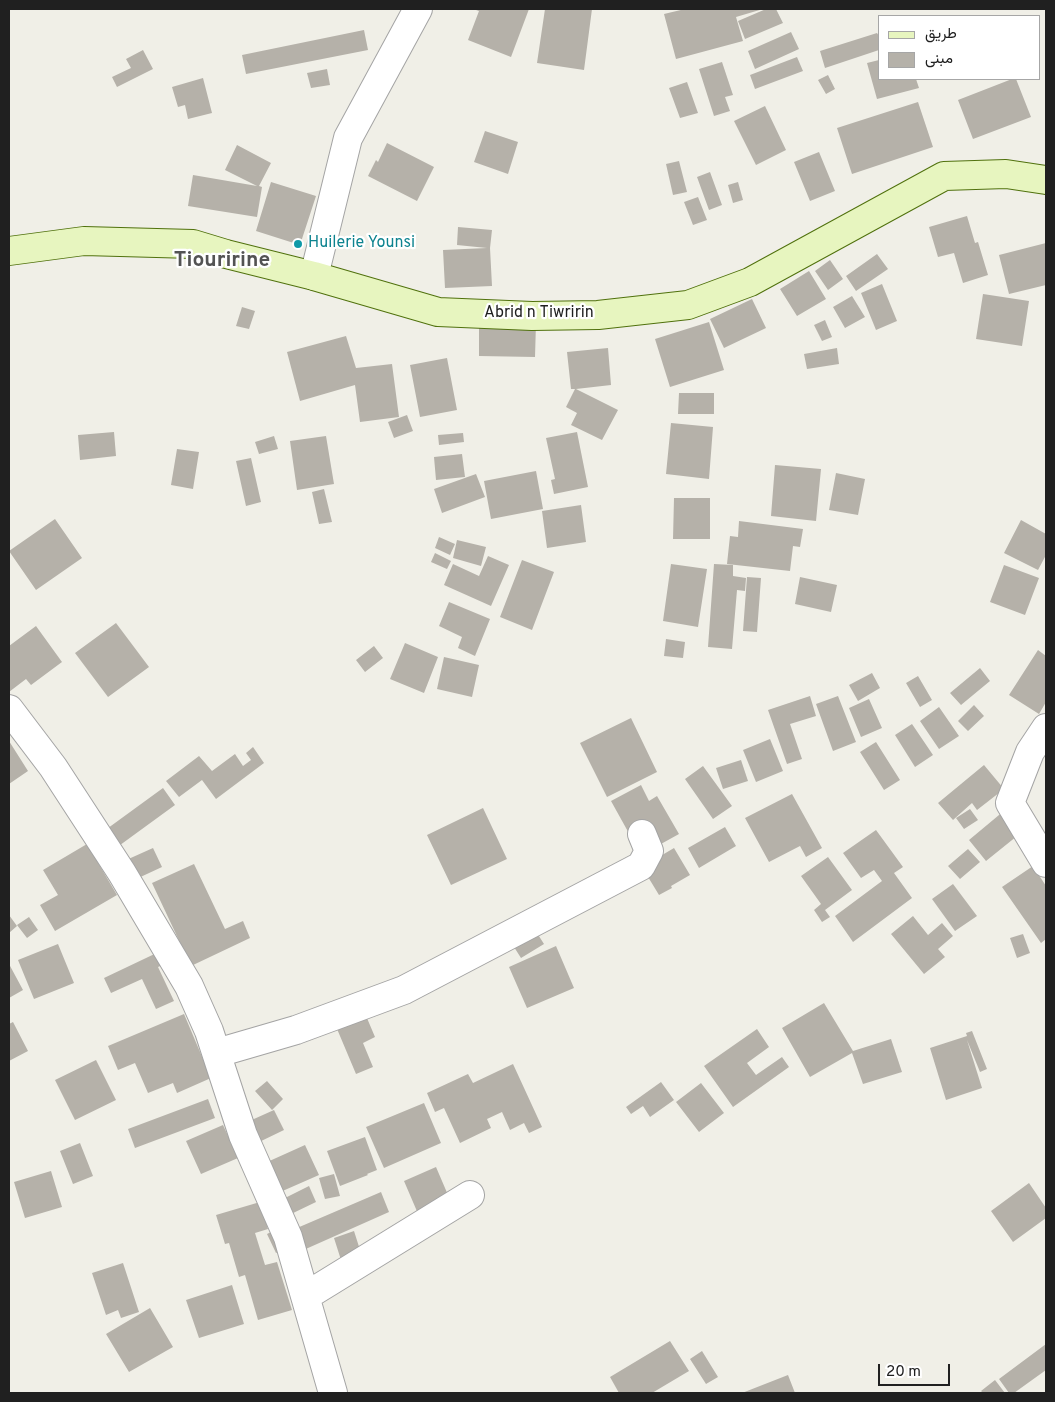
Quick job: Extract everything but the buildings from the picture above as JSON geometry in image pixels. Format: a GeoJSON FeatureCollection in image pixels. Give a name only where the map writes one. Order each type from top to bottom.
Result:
{"type":"FeatureCollection","features":[{"type":"Feature","properties":{"kind":"street"},"geometry":{"type":"LineString","coordinates":[[314,276],[348,138],[418,9]]}},
{"type":"Feature","properties":{"kind":"street","name":"Abrid n Tiwririn"},"geometry":{"type":"LineString","coordinates":[[9,251],[84,241],[193,244],[314,276],[438,312],[532,316],[598,315],[688,305],[750,282],[944,176],[1006,174],[1046,180]]}},
{"type":"Feature","properties":{"kind":"street"},"geometry":{"type":"LineString","coordinates":[[9,709],[53,767],[122,873],[189,986],[209,1031],[243,1135],[288,1237],[333,1393]]}},
{"type":"Feature","properties":{"kind":"street"},"geometry":{"type":"LineString","coordinates":[[1046,728],[1030,752],[1010,803],[1046,863]]}},
{"type":"Feature","properties":{"kind":"street"},"geometry":{"type":"LineString","coordinates":[[216,1053],[296,1030],[413,986],[641,866],[649,851],[642,834]]}},
{"type":"Feature","properties":{"kind":"street"},"geometry":{"type":"LineString","coordinates":[[306,1296],[470,1195]]}},
{"type":"Feature","properties":{"kind":"place","name":"Huilerie Younsi"},"geometry":{"type":"Point","coordinates":[298,244]}},
{"type":"Feature","properties":{"kind":"district","name":"Tiouririne"},"geometry":{"type":"Point","coordinates":[222,262]}}]}
